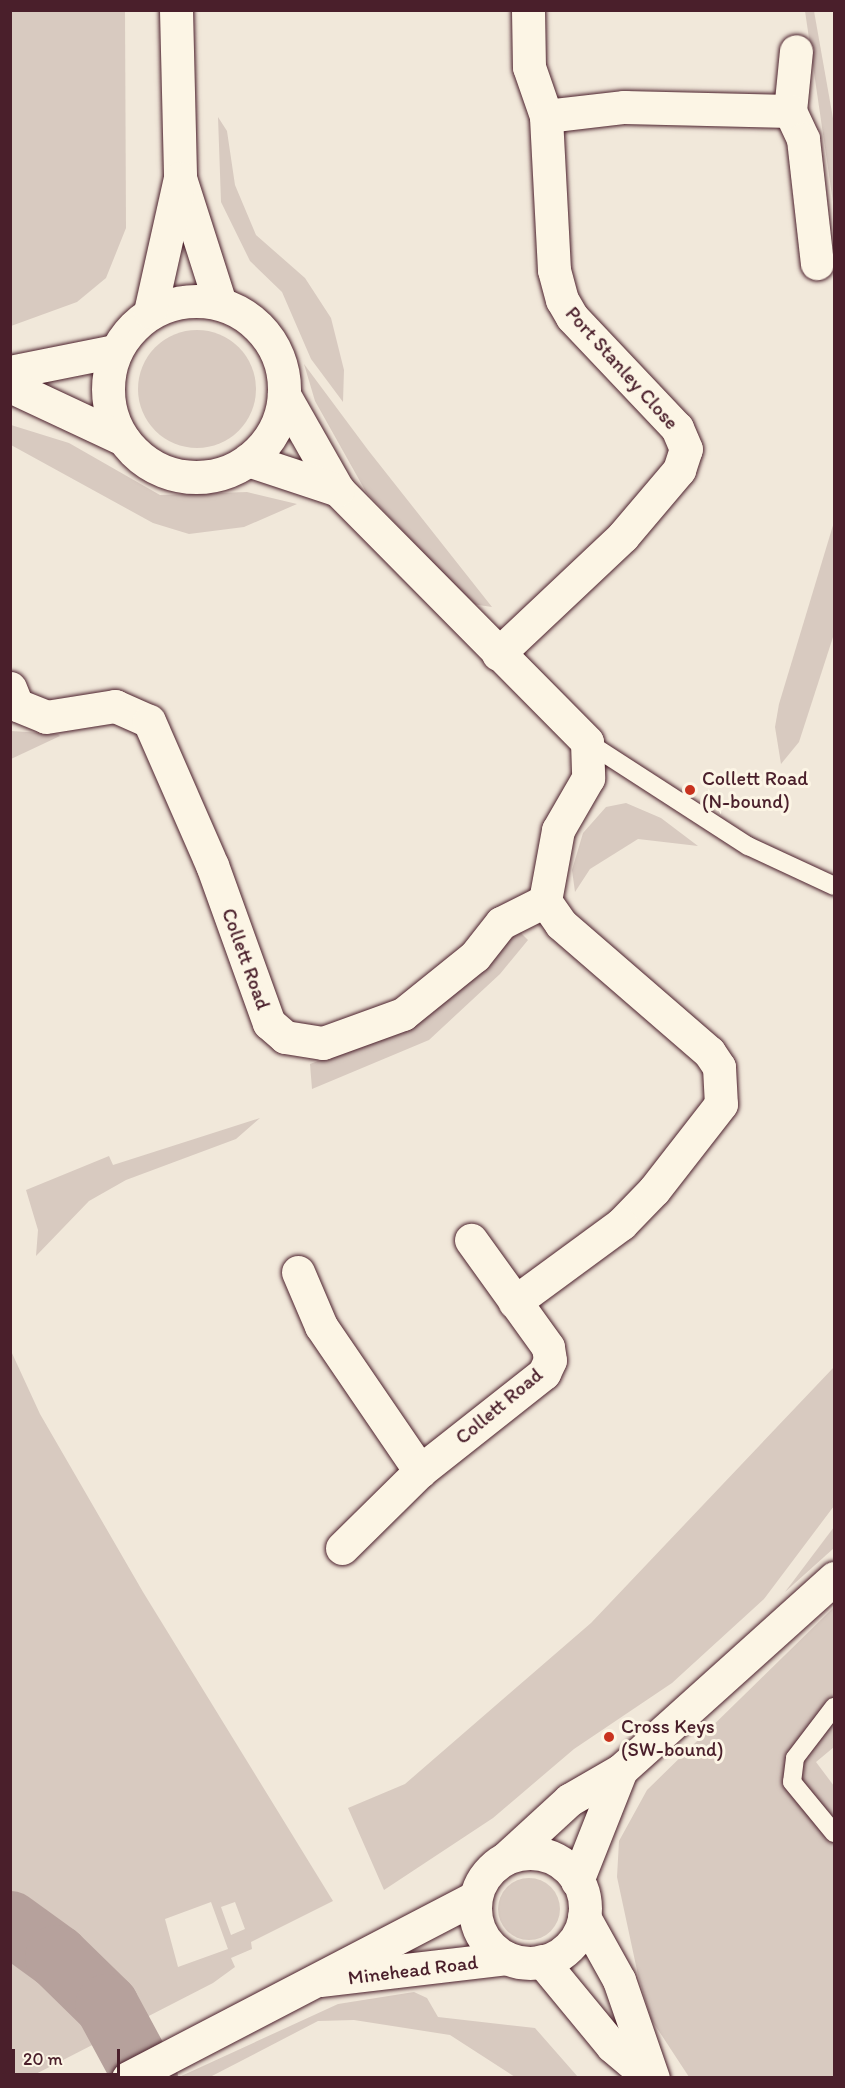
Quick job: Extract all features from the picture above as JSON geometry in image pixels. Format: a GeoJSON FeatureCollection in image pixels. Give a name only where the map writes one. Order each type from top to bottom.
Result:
{"type":"FeatureCollection","features":[{"type":"Feature","properties":{"kind":"street"},"geometry":{"type":"LineString","coordinates":[[123,440],[107,396],[115,351],[150,312],[180,178],[176,10]]}},
{"type":"Feature","properties":{"kind":"street","name":"Port Stanley Close"},"geometry":{"type":"LineString","coordinates":[[498,654],[623,536],[679,470],[686,449],[677,428],[572,317],[562,300],[554,270],[546,116],[529,67],[528,10]]}},
{"type":"Feature","properties":{"kind":"street"},"geometry":{"type":"LineString","coordinates":[[796,51],[790,111],[803,139],[817,262]]}},
{"type":"Feature","properties":{"kind":"street"},"geometry":{"type":"LineString","coordinates":[[546,116],[624,107],[790,111]]}},
{"type":"Feature","properties":{"kind":"street"},"geometry":{"type":"LineString","coordinates":[[180,178],[220,303]]}},
{"type":"Feature","properties":{"kind":"street"},"geometry":{"type":"LineString","coordinates":[[10,386],[123,440],[142,459],[167,473],[195,477],[248,460],[275,427],[284,395],[281,365],[269,338],[248,317],[220,303],[197,300],[150,312]]}},
{"type":"Feature","properties":{"kind":"street"},"geometry":{"type":"LineString","coordinates":[[10,372],[115,351]]}},
{"type":"Feature","properties":{"kind":"street"},"geometry":{"type":"LineString","coordinates":[[284,395],[338,490],[587,742],[588,778],[558,830],[545,900],[561,924],[710,1052],[723,1088],[710,1124],[621,1224],[515,1302]]}},
{"type":"Feature","properties":{"kind":"street"},"geometry":{"type":"LineString","coordinates":[[248,460],[338,490]]}},
{"type":"Feature","properties":{"kind":"street","name":"Collett Road"},"geometry":{"type":"LineString","coordinates":[[13,700],[56,718],[115,706],[149,721],[212,865],[269,1023],[285,1037],[323,1043],[403,1014],[475,956],[501,923],[545,900]]}},
{"type":"Feature","properties":{"kind":"street","name":"Collett Road"},"geometry":{"type":"LineString","coordinates":[[342,1548],[420,1471],[544,1373],[548,1347],[471,1240]]}},
{"type":"Feature","properties":{"kind":"street"},"geometry":{"type":"LineString","coordinates":[[298,1272],[321,1326],[420,1471]]}},
{"type":"Feature","properties":{"kind":"street"},"geometry":{"type":"LineString","coordinates":[[584,1917],[570,1945],[542,1961],[507,1958],[481,1933],[476,1896],[487,1874],[569,1800],[621,1770],[834,1578]]}},
{"type":"Feature","properties":{"kind":"street"},"geometry":{"type":"LineString","coordinates":[[621,1770],[578,1881],[584,1917],[618,1980],[652,2078]]}},
{"type":"Feature","properties":{"kind":"street"},"geometry":{"type":"LineString","coordinates":[[506,1858],[546,1856],[578,1881]]}},
{"type":"Feature","properties":{"kind":"street","name":"Minehead Road"},"geometry":{"type":"LineString","coordinates":[[128,2078],[318,1981],[365,1950],[476,1896]]}},
{"type":"Feature","properties":{"kind":"street","name":"Minehead Road"},"geometry":{"type":"LineString","coordinates":[[318,1981],[507,1958]]}},
{"type":"Feature","properties":{"kind":"street"},"geometry":{"type":"LineString","coordinates":[[542,1961],[612,2046],[652,2078]]}},
{"type":"Feature","properties":{"kind":"lane"},"geometry":{"type":"LineString","coordinates":[[587,742],[748,846],[834,886]]}},
{"type":"Feature","properties":{"kind":"lane"},"geometry":{"type":"LineString","coordinates":[[834,1707],[795,1758],[792,1782],[834,1833]]}},
{"type":"Feature","properties":{"kind":"shaded area"},"geometry":{"type":"Polygon","coordinates":[[[10,11],[125,11],[126,228],[106,278],[77,302],[11,326],[10,11]]]}},
{"type":"Feature","properties":{"kind":"shaded area"},"geometry":{"type":"Polygon","coordinates":[[[805,11],[814,11],[834,124],[834,209],[805,11]]]}},
{"type":"Feature","properties":{"kind":"shaded area"},"geometry":{"type":"Polygon","coordinates":[[[218,117],[227,131],[235,185],[256,235],[305,278],[331,318],[344,370],[343,402],[311,359],[282,292],[250,261],[221,202],[218,117]]]}},
{"type":"Feature","properties":{"kind":"shaded area"},"geometry":{"type":"Polygon","coordinates":[[[197,330],[220,335],[239,347],[251,366],[256,389],[251,412],[239,431],[220,443],[197,448],[174,443],[155,431],[143,412],[138,389],[143,366],[155,347],[174,335],[197,330]]]}},
{"type":"Feature","properties":{"kind":"shaded area"},"geometry":{"type":"Polygon","coordinates":[[[304,364],[368,450],[492,607],[472,604],[366,492],[315,401],[304,364]]]}},
{"type":"Feature","properties":{"kind":"shaded area"},"geometry":{"type":"Polygon","coordinates":[[[11,425],[69,443],[160,495],[247,492],[297,504],[244,527],[189,534],[153,523],[11,445],[11,425]]]}},
{"type":"Feature","properties":{"kind":"shaded area"},"geometry":{"type":"Polygon","coordinates":[[[834,522],[834,634],[799,742],[781,764],[775,727],[779,704],[834,522]]]}},
{"type":"Feature","properties":{"kind":"shaded area"},"geometry":{"type":"Polygon","coordinates":[[[11,731],[58,734],[60,736],[11,759],[11,731]]]}},
{"type":"Feature","properties":{"kind":"shaded area"},"geometry":{"type":"Polygon","coordinates":[[[626,803],[661,818],[698,846],[638,839],[590,869],[575,892],[572,870],[583,833],[606,807],[626,803]]]}},
{"type":"Feature","properties":{"kind":"shaded area"},"geometry":{"type":"Polygon","coordinates":[[[520,932],[528,940],[500,974],[429,1040],[312,1089],[310,1064],[361,1045],[520,932]]]}},
{"type":"Feature","properties":{"kind":"shaded area"},"geometry":{"type":"Polygon","coordinates":[[[260,1118],[236,1139],[126,1180],[89,1201],[36,1256],[38,1230],[26,1190],[109,1156],[113,1165],[260,1118]]]}},
{"type":"Feature","properties":{"kind":"shaded area"},"geometry":{"type":"Polygon","coordinates":[[[11,1351],[40,1414],[143,1592],[333,1901],[251,1942],[252,1949],[231,1958],[235,1967],[213,1983],[28,2078],[10,2077],[11,1351]],[[211,1902],[165,1919],[178,1967],[228,1949],[211,1902]],[[235,1902],[221,1907],[231,1935],[245,1929],[235,1902]]]}},
{"type":"Feature","properties":{"kind":"shaded area"},"geometry":{"type":"Polygon","coordinates":[[[834,1367],[834,1506],[764,1599],[672,1683],[574,1749],[493,1818],[384,1890],[348,1808],[405,1784],[591,1623],[834,1367]]]}},
{"type":"Feature","properties":{"kind":"shaded area"},"geometry":{"type":"Polygon","coordinates":[[[834,1527],[834,1548],[785,1592],[834,1527]]]}},
{"type":"Feature","properties":{"kind":"shaded area"},"geometry":{"type":"Polygon","coordinates":[[[834,1607],[834,1747],[816,1762],[834,1786],[834,2077],[689,2077],[651,2019],[638,1975],[617,1877],[619,1841],[647,1790],[834,1607]]]}},
{"type":"Feature","properties":{"kind":"shaded area"},"geometry":{"type":"Polygon","coordinates":[[[523,1878],[535,1878],[551,1887],[558,1897],[560,1909],[558,1921],[551,1931],[535,1940],[523,1940],[512,1935],[503,1926],[498,1915],[498,1903],[503,1892],[512,1883],[523,1878]]]}},
{"type":"Feature","properties":{"kind":"shaded area"},"geometry":{"type":"Polygon","coordinates":[[[414,1992],[427,1998],[438,2017],[535,2028],[578,2077],[515,2077],[450,2035],[354,2020],[318,2021],[210,2077],[179,2077],[338,2004],[414,1992]]]}},
{"type":"Feature","properties":{"kind":"waterway"},"geometry":{"type":"LineString","coordinates":[[10,1923],[57,1957],[107,2006],[146,2078]]}},
{"type":"Feature","properties":{"kind":"place","name":"Collett Road (N-bound)"},"geometry":{"type":"Point","coordinates":[690,790]}},
{"type":"Feature","properties":{"kind":"place","name":"Cross Keys (SW-bound)"},"geometry":{"type":"Point","coordinates":[609,1737]}}]}
